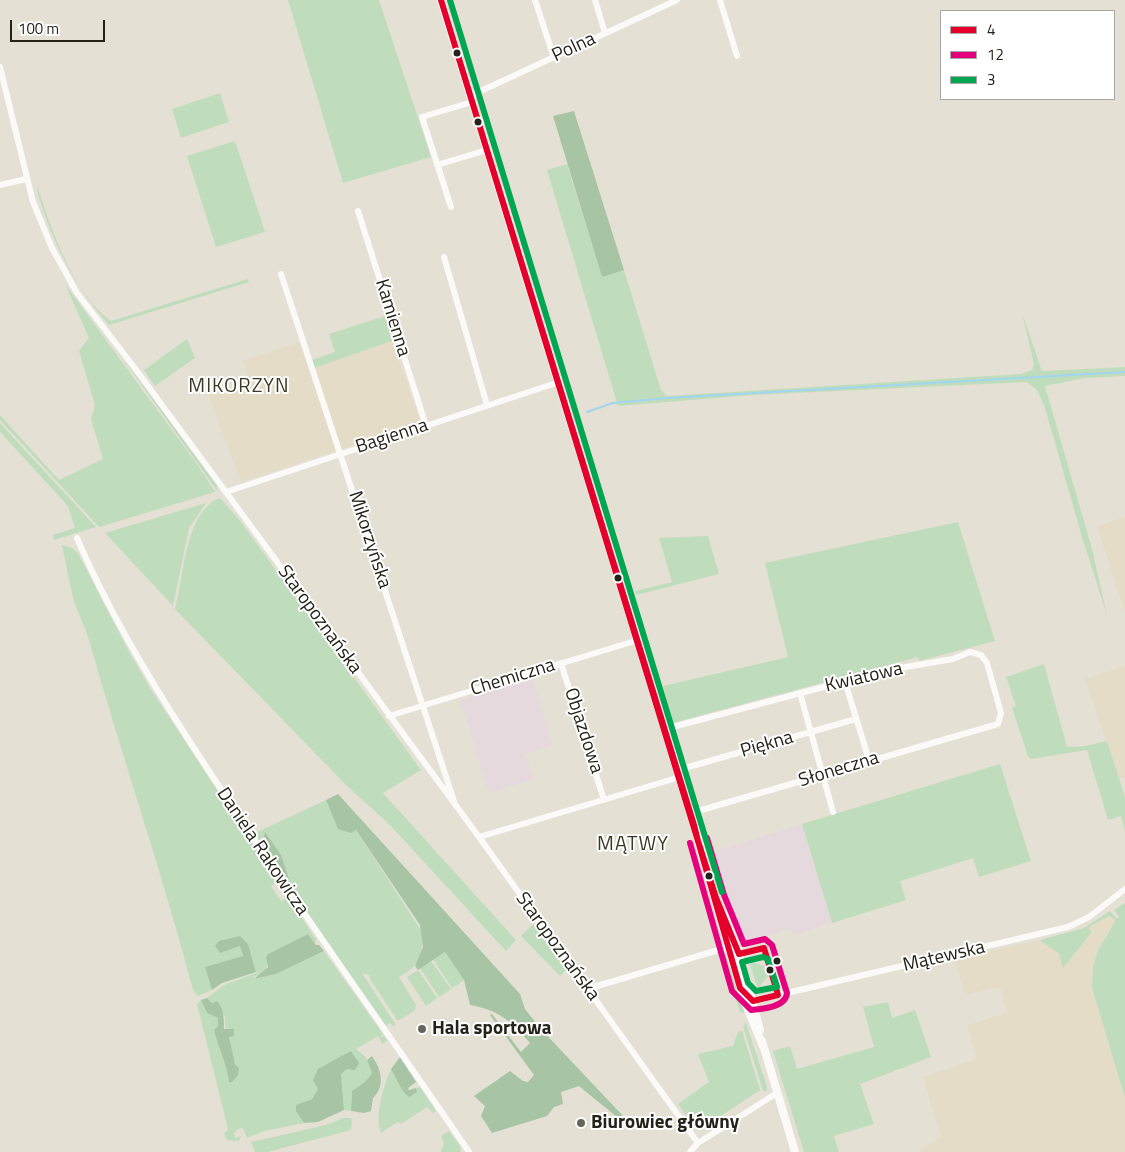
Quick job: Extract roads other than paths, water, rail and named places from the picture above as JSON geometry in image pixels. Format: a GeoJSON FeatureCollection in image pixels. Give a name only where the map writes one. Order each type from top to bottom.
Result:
{"type":"FeatureCollection","features":[{"type":"Feature","properties":{"kind":"main road"},"geometry":{"type":"LineString","coordinates":[[440,0],[716,898],[753,1001],[763,1046],[795,1152]]}},
{"type":"Feature","properties":{"kind":"main road"},"geometry":{"type":"LineString","coordinates":[[732,946],[740,988],[763,1046]]}},
{"type":"Feature","properties":{"kind":"street"},"geometry":{"type":"LineString","coordinates":[[535,0],[554,58]]}},
{"type":"Feature","properties":{"kind":"street"},"geometry":{"type":"LineString","coordinates":[[595,0],[605,33]]}},
{"type":"Feature","properties":{"kind":"street","name":"Polna"},"geometry":{"type":"LineString","coordinates":[[437,165],[422,117],[471,99],[677,0]]}},
{"type":"Feature","properties":{"kind":"street"},"geometry":{"type":"LineString","coordinates":[[720,0],[737,56]]}},
{"type":"Feature","properties":{"kind":"street","name":"Staropoznańska"},"geometry":{"type":"LineString","coordinates":[[0,67],[26,180],[43,228],[73,286],[478,837],[698,1143]]}},
{"type":"Feature","properties":{"kind":"street"},"geometry":{"type":"LineString","coordinates":[[451,207],[437,165],[487,150]]}},
{"type":"Feature","properties":{"kind":"street"},"geometry":{"type":"LineString","coordinates":[[0,185],[26,180]]}},
{"type":"Feature","properties":{"kind":"street","name":"Kamienna"},"geometry":{"type":"LineString","coordinates":[[358,210],[426,426]]}},
{"type":"Feature","properties":{"kind":"street"},"geometry":{"type":"LineString","coordinates":[[444,258],[487,405]]}},
{"type":"Feature","properties":{"kind":"street","name":"Mikorzyńska"},"geometry":{"type":"LineString","coordinates":[[281,274],[456,807]]}},
{"type":"Feature","properties":{"kind":"street","name":"Bagienna"},"geometry":{"type":"LineString","coordinates":[[226,492],[558,382]]}},
{"type":"Feature","properties":{"kind":"street","name":"Daniela Rakowicza"},"geometry":{"type":"LineString","coordinates":[[77,538],[136,654],[171,715],[325,947],[469,1152]]}},
{"type":"Feature","properties":{"kind":"street","name":"Chemiczna"},"geometry":{"type":"LineString","coordinates":[[389,716],[638,640]]}},
{"type":"Feature","properties":{"kind":"street","name":"Kwiatowa"},"geometry":{"type":"LineString","coordinates":[[665,728],[888,670],[953,659],[970,652],[981,655],[987,662],[1001,713],[998,724],[986,727]]}},
{"type":"Feature","properties":{"kind":"street","name":"Objazdowa"},"geometry":{"type":"LineString","coordinates":[[561,663],[604,800]]}},
{"type":"Feature","properties":{"kind":"street"},"geometry":{"type":"LineString","coordinates":[[845,682],[869,760]]}},
{"type":"Feature","properties":{"kind":"street"},"geometry":{"type":"LineString","coordinates":[[800,693],[833,812]]}},
{"type":"Feature","properties":{"kind":"street","name":"Piękna"},"geometry":{"type":"LineString","coordinates":[[679,773],[856,719]]}},
{"type":"Feature","properties":{"kind":"street","name":"Słoneczna"},"geometry":{"type":"LineString","coordinates":[[691,813],[986,727]]}},
{"type":"Feature","properties":{"kind":"street","name":"Objazdowa"},"geometry":{"type":"LineString","coordinates":[[478,837],[604,800],[679,773]]}},
{"type":"Feature","properties":{"kind":"street"},"geometry":{"type":"LineString","coordinates":[[439,784],[448,779]]}},
{"type":"Feature","properties":{"kind":"street","name":"Mątewska"},"geometry":{"type":"LineString","coordinates":[[753,1001],[1068,927],[1089,917],[1125,889]]}},
{"type":"Feature","properties":{"kind":"street"},"geometry":{"type":"LineString","coordinates":[[587,989],[732,946]]}},
{"type":"Feature","properties":{"kind":"street"},"geometry":{"type":"LineString","coordinates":[[740,988],[753,1001],[750,1015]]}},
{"type":"Feature","properties":{"kind":"street"},"geometry":{"type":"LineString","coordinates":[[690,1152],[698,1143],[777,1093]]}},
{"type":"Feature","properties":{"kind":"waterway"},"geometry":{"type":"LineString","coordinates":[[587,412],[613,403],[667,398],[1125,372]]}},
{"type":"Feature","properties":{"kind":"place","name":"Hala sportowa"},"geometry":{"type":"Point","coordinates":[422,1029]}},
{"type":"Feature","properties":{"kind":"place","name":"Biurowiec główny"},"geometry":{"type":"Point","coordinates":[581,1123]}},
{"type":"Feature","properties":{"kind":"district","name":"MIKORZYN"},"geometry":{"type":"Point","coordinates":[239,387]}},
{"type":"Feature","properties":{"kind":"district","name":"MĄTWY"},"geometry":{"type":"Point","coordinates":[633,845]}}]}
